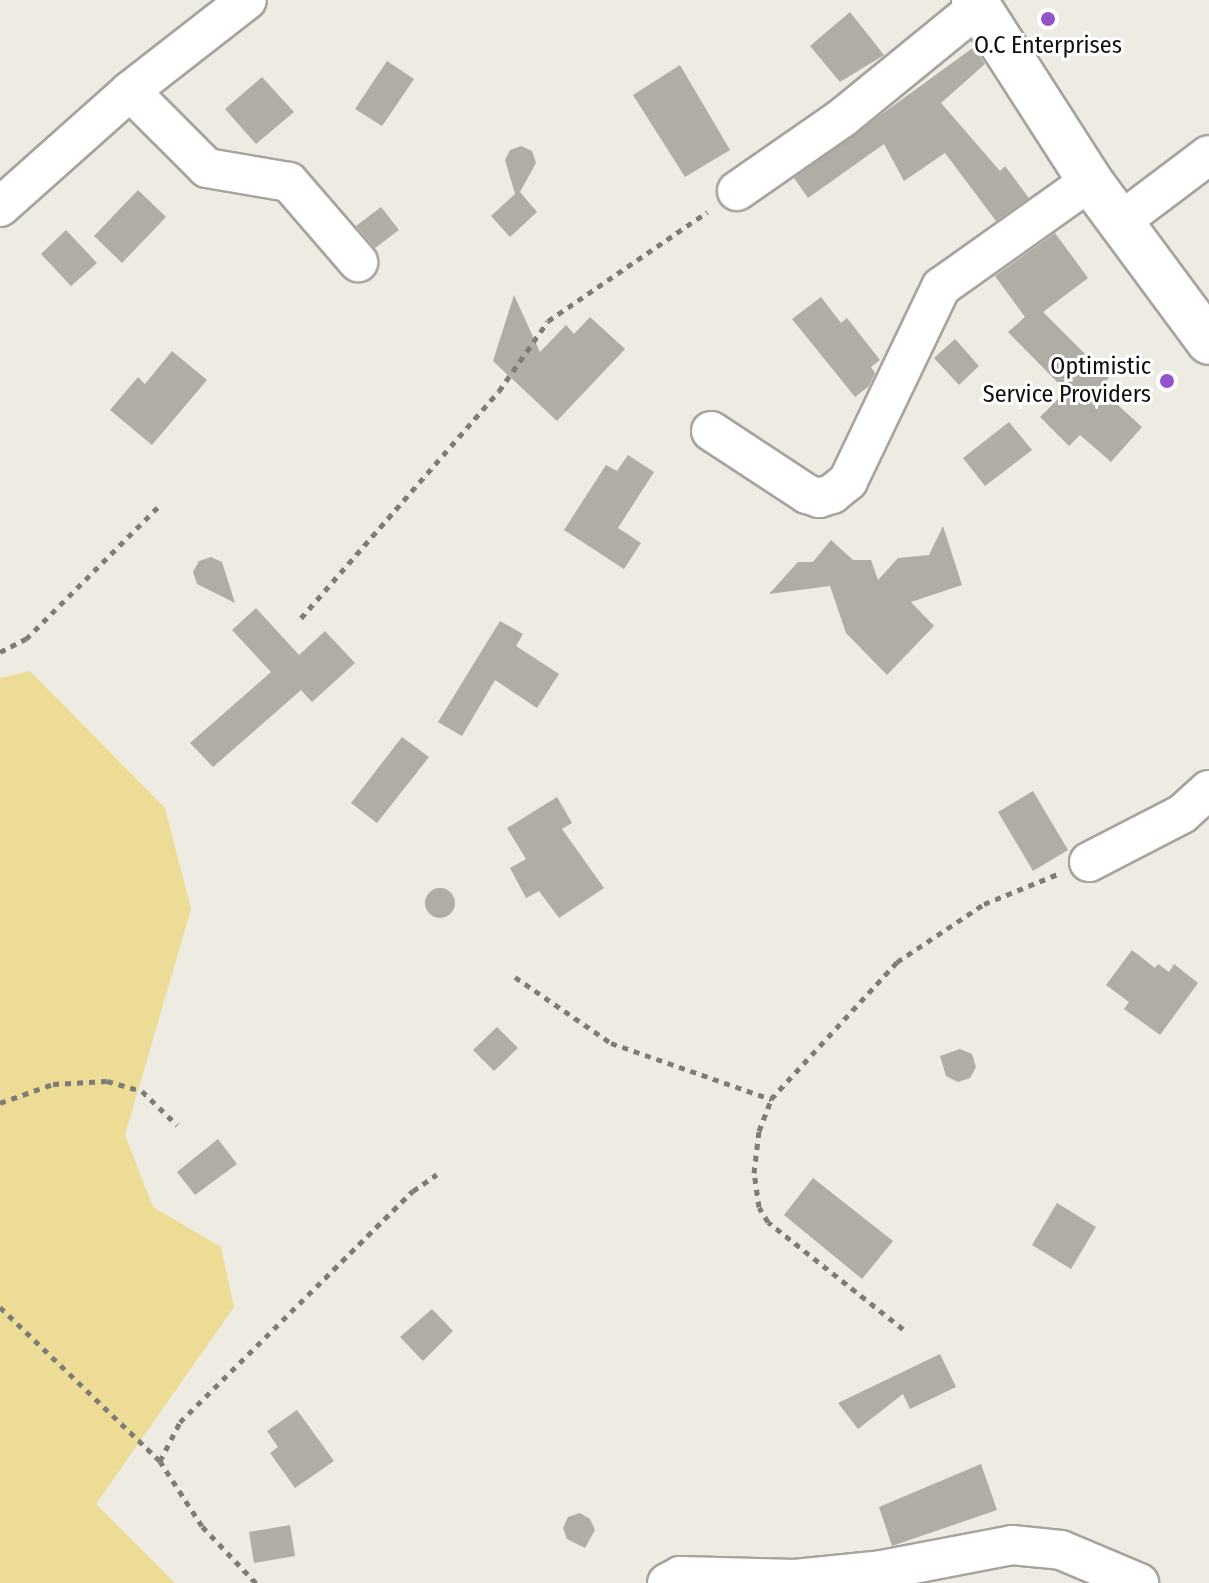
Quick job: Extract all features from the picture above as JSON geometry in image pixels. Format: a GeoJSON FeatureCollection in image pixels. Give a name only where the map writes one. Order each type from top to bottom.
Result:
{"type":"FeatureCollection","features":[{"type":"Feature","properties":{"kind":"street"},"geometry":{"type":"LineString","coordinates":[[0,207],[130,91],[247,0]]}},
{"type":"Feature","properties":{"kind":"street"},"geometry":{"type":"LineString","coordinates":[[737,191],[842,118],[976,4],[1090,181],[1209,342]]}},
{"type":"Feature","properties":{"kind":"street"},"geometry":{"type":"LineString","coordinates":[[130,91],[207,168],[289,182],[358,262]]}},
{"type":"Feature","properties":{"kind":"street"},"geometry":{"type":"LineString","coordinates":[[1120,222],[1209,155]]}},
{"type":"Feature","properties":{"kind":"street"},"geometry":{"type":"LineString","coordinates":[[711,431],[807,494],[832,494],[848,481],[941,287],[1090,181]]}},
{"type":"Feature","properties":{"kind":"street"},"geometry":{"type":"LineString","coordinates":[[1089,862],[1182,814],[1209,790]]}},
{"type":"Feature","properties":{"kind":"street"},"geometry":{"type":"LineString","coordinates":[[667,1583],[680,1576],[795,1579],[882,1570],[1012,1545],[1061,1550],[1139,1583]]}},
{"type":"Feature","properties":{"kind":"path"},"geometry":{"type":"LineString","coordinates":[[301,618],[499,391],[548,321],[737,191]]}},
{"type":"Feature","properties":{"kind":"path"},"geometry":{"type":"LineString","coordinates":[[0,652],[26,639],[159,506]]}},
{"type":"Feature","properties":{"kind":"path"},"geometry":{"type":"LineString","coordinates":[[903,1329],[768,1222],[759,1207],[754,1173],[759,1131],[771,1099],[897,962],[984,904],[1089,862]]}},
{"type":"Feature","properties":{"kind":"path"},"geometry":{"type":"LineString","coordinates":[[515,977],[611,1043],[771,1099]]}},
{"type":"Feature","properties":{"kind":"path"},"geometry":{"type":"LineString","coordinates":[[0,1103],[53,1084],[107,1081],[142,1091],[177,1125]]}},
{"type":"Feature","properties":{"kind":"path"},"geometry":{"type":"LineString","coordinates":[[160,1461],[180,1422],[413,1191],[437,1174]]}},
{"type":"Feature","properties":{"kind":"path"},"geometry":{"type":"LineString","coordinates":[[0,1307],[160,1461],[202,1526],[256,1583]]}},
{"type":"Feature","properties":{"kind":"shaded area"},"geometry":{"type":"Polygon","coordinates":[[[30,671],[165,808],[191,909],[125,1135],[153,1207],[221,1247],[234,1307],[96,1504],[175,1583],[0,1583],[0,678],[30,671]]]}},
{"type":"Feature","properties":{"kind":"building"},"geometry":{"type":"Polygon","coordinates":[[[850,12],[884,55],[840,82],[810,46],[850,12]]]}},
{"type":"Feature","properties":{"kind":"building"},"geometry":{"type":"Polygon","coordinates":[[[974,47],[985,64],[941,103],[1000,171],[1005,166],[1029,198],[996,221],[945,153],[904,181],[884,144],[808,198],[794,178],[974,47]]]}},
{"type":"Feature","properties":{"kind":"building"},"geometry":{"type":"Polygon","coordinates":[[[387,61],[414,79],[382,126],[355,109],[387,61]]]}},
{"type":"Feature","properties":{"kind":"building"},"geometry":{"type":"Polygon","coordinates":[[[680,65],[730,150],[685,177],[633,95],[680,65]]]}},
{"type":"Feature","properties":{"kind":"building"},"geometry":{"type":"Polygon","coordinates":[[[262,77],[294,112],[256,144],[225,109],[262,77]]]}},
{"type":"Feature","properties":{"kind":"building"},"geometry":{"type":"Polygon","coordinates":[[[521,146],[532,151],[536,163],[520,192],[537,212],[510,237],[491,216],[515,194],[505,160],[510,150],[521,146]]]}},
{"type":"Feature","properties":{"kind":"building"},"geometry":{"type":"Polygon","coordinates":[[[138,190],[166,217],[122,263],[94,236],[138,190]]]}},
{"type":"Feature","properties":{"kind":"building"},"geometry":{"type":"Polygon","coordinates":[[[381,207],[399,230],[375,248],[356,226],[381,207]]]}},
{"type":"Feature","properties":{"kind":"building"},"geometry":{"type":"Polygon","coordinates":[[[66,230],[97,263],[71,286],[41,254],[66,230]]]}},
{"type":"Feature","properties":{"kind":"building"},"geometry":{"type":"Polygon","coordinates":[[[1055,233],[1088,278],[1043,312],[1109,378],[1099,388],[1142,427],[1111,462],[1080,435],[1069,446],[1040,417],[1066,391],[1008,332],[1025,317],[995,276],[1055,233]]]}},
{"type":"Feature","properties":{"kind":"building"},"geometry":{"type":"Polygon","coordinates":[[[514,295],[540,352],[566,325],[574,334],[590,317],[625,349],[557,421],[493,361],[514,295]]]}},
{"type":"Feature","properties":{"kind":"building"},"geometry":{"type":"Polygon","coordinates":[[[821,297],[841,323],[847,318],[880,360],[871,367],[875,373],[869,386],[855,397],[792,319],[821,297]]]}},
{"type":"Feature","properties":{"kind":"building"},"geometry":{"type":"Polygon","coordinates":[[[955,339],[979,366],[959,385],[934,358],[955,339]]]}},
{"type":"Feature","properties":{"kind":"building"},"geometry":{"type":"Polygon","coordinates":[[[172,351],[207,380],[152,445],[110,410],[138,377],[145,384],[172,351]]]}},
{"type":"Feature","properties":{"kind":"building"},"geometry":{"type":"Polygon","coordinates":[[[1009,422],[1032,450],[985,486],[963,458],[1009,422]]]}},
{"type":"Feature","properties":{"kind":"building"},"geometry":{"type":"Polygon","coordinates":[[[628,455],[654,472],[618,528],[641,543],[624,569],[564,530],[606,465],[617,471],[628,455]]]}},
{"type":"Feature","properties":{"kind":"building"},"geometry":{"type":"Polygon","coordinates":[[[943,526],[962,585],[911,602],[934,626],[887,675],[846,633],[830,586],[769,594],[798,562],[813,562],[831,540],[853,560],[871,560],[878,580],[898,558],[929,555],[943,526]]]}},
{"type":"Feature","properties":{"kind":"building"},"geometry":{"type":"Polygon","coordinates":[[[211,557],[222,562],[235,603],[197,584],[193,572],[199,561],[211,557]]]}},
{"type":"Feature","properties":{"kind":"building"},"geometry":{"type":"Polygon","coordinates":[[[256,608],[299,655],[325,631],[355,663],[312,702],[301,690],[213,767],[190,743],[271,672],[232,630],[256,608]]]}},
{"type":"Feature","properties":{"kind":"building"},"geometry":{"type":"Polygon","coordinates":[[[500,621],[523,634],[516,646],[559,674],[537,708],[495,680],[462,736],[438,722],[500,621]]]}},
{"type":"Feature","properties":{"kind":"building"},"geometry":{"type":"Polygon","coordinates":[[[402,737],[429,757],[377,823],[351,803],[402,737]]]}},
{"type":"Feature","properties":{"kind":"building"},"geometry":{"type":"Polygon","coordinates":[[[1033,791],[1068,850],[1033,871],[998,812],[1033,791]]]}},
{"type":"Feature","properties":{"kind":"building"},"geometry":{"type":"Polygon","coordinates":[[[557,797],[572,823],[562,829],[604,888],[559,918],[539,891],[526,898],[510,868],[526,859],[507,828],[557,797]]]}},
{"type":"Feature","properties":{"kind":"building"},"geometry":{"type":"Polygon","coordinates":[[[440,888],[451,892],[455,903],[451,914],[440,918],[429,914],[425,903],[429,892],[440,888]]]}},
{"type":"Feature","properties":{"kind":"building"},"geometry":{"type":"Polygon","coordinates":[[[1132,950],[1155,968],[1158,964],[1169,972],[1174,964],[1198,983],[1160,1035],[1124,1009],[1129,1002],[1106,985],[1132,950]]]}},
{"type":"Feature","properties":{"kind":"building"},"geometry":{"type":"Polygon","coordinates":[[[497,1027],[518,1048],[494,1071],[473,1050],[497,1027]]]}},
{"type":"Feature","properties":{"kind":"building"},"geometry":{"type":"Polygon","coordinates":[[[960,1049],[972,1054],[976,1067],[970,1078],[958,1082],[946,1076],[940,1056],[960,1049]]]}},
{"type":"Feature","properties":{"kind":"building"},"geometry":{"type":"Polygon","coordinates":[[[218,1139],[237,1164],[195,1195],[177,1172],[218,1139]]]}},
{"type":"Feature","properties":{"kind":"building"},"geometry":{"type":"Polygon","coordinates":[[[813,1178],[893,1241],[862,1279],[784,1215],[813,1178]]]}},
{"type":"Feature","properties":{"kind":"building"},"geometry":{"type":"Polygon","coordinates":[[[1057,1203],[1096,1227],[1071,1269],[1032,1245],[1057,1203]]]}},
{"type":"Feature","properties":{"kind":"building"},"geometry":{"type":"Polygon","coordinates":[[[432,1309],[453,1331],[423,1361],[400,1337],[432,1309]]]}},
{"type":"Feature","properties":{"kind":"building"},"geometry":{"type":"Polygon","coordinates":[[[940,1354],[956,1387],[910,1409],[903,1394],[858,1429],[838,1403],[940,1354]]]}},
{"type":"Feature","properties":{"kind":"building"},"geometry":{"type":"Polygon","coordinates":[[[297,1410],[334,1461],[295,1488],[270,1453],[278,1447],[267,1431],[297,1410]]]}},
{"type":"Feature","properties":{"kind":"building"},"geometry":{"type":"Polygon","coordinates":[[[981,1464],[997,1510],[892,1546],[879,1507],[981,1464]]]}},
{"type":"Feature","properties":{"kind":"building"},"geometry":{"type":"Polygon","coordinates":[[[580,1513],[590,1519],[595,1530],[585,1548],[567,1539],[563,1528],[568,1517],[580,1513]]]}},
{"type":"Feature","properties":{"kind":"building"},"geometry":{"type":"Polygon","coordinates":[[[290,1525],[295,1556],[254,1563],[249,1532],[290,1525]]]}},
{"type":"Feature","properties":{"kind":"place","name":"O.C Enterprises"},"geometry":{"type":"Point","coordinates":[1048,19]}},
{"type":"Feature","properties":{"kind":"place","name":"Optimistic Service Providers"},"geometry":{"type":"Point","coordinates":[1167,381]}}]}
